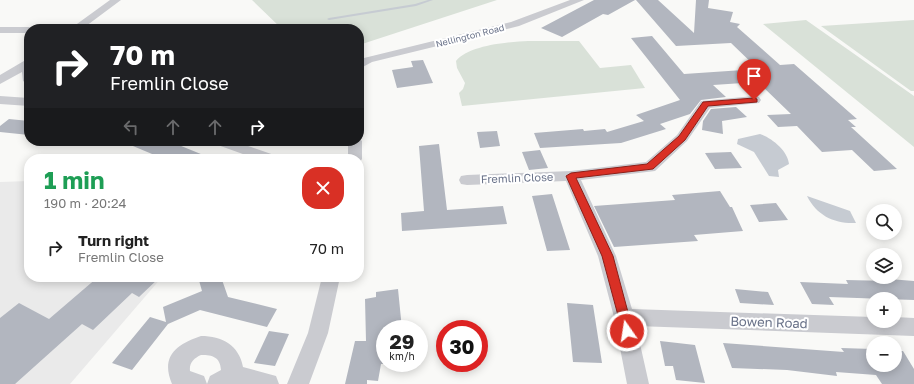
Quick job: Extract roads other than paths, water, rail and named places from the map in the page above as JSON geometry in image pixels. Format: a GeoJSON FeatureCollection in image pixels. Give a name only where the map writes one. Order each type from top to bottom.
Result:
{"type":"FeatureCollection","features":[{"type":"Feature","properties":{"kind":"street"},"geometry":{"type":"LineString","coordinates":[[82,24],[116,0]]}},
{"type":"Feature","properties":{"kind":"street","name":"Nellington Road"},"geometry":{"type":"LineString","coordinates":[[364,62],[515,24],[579,0]]}},
{"type":"Feature","properties":{"kind":"street"},"geometry":{"type":"LineString","coordinates":[[0,30],[24,30]]}},
{"type":"Feature","properties":{"kind":"street"},"geometry":{"type":"LineString","coordinates":[[0,80],[24,65]]}},
{"type":"Feature","properties":{"kind":"street"},"geometry":{"type":"LineString","coordinates":[[0,100],[24,102]]}},
{"type":"Feature","properties":{"kind":"street","name":"Fremlin Close"},"geometry":{"type":"LineString","coordinates":[[467,180],[571,176],[650,167],[682,138],[706,104],[754,100]]}},
{"type":"Feature","properties":{"kind":"street"},"geometry":{"type":"LineString","coordinates":[[234,146],[258,154]]}},
{"type":"Feature","properties":{"kind":"street"},"geometry":{"type":"LineString","coordinates":[[571,176],[607,256],[624,317],[638,384]]}},
{"type":"Feature","properties":{"kind":"street"},"geometry":{"type":"LineString","coordinates":[[298,384],[318,333],[330,282]]}},
{"type":"Feature","properties":{"kind":"street","name":"Bowen Road"},"geometry":{"type":"LineString","coordinates":[[624,317],[914,327]]}},
{"type":"Feature","properties":{"kind":"street"},"geometry":{"type":"LineString","coordinates":[[196,384],[181,379],[177,371],[180,358],[191,348],[202,344],[226,350],[231,358],[225,380],[268,384]]}},
{"type":"Feature","properties":{"kind":"waterway"},"geometry":{"type":"LineString","coordinates":[[329,19],[416,5],[431,0]]}}]}
